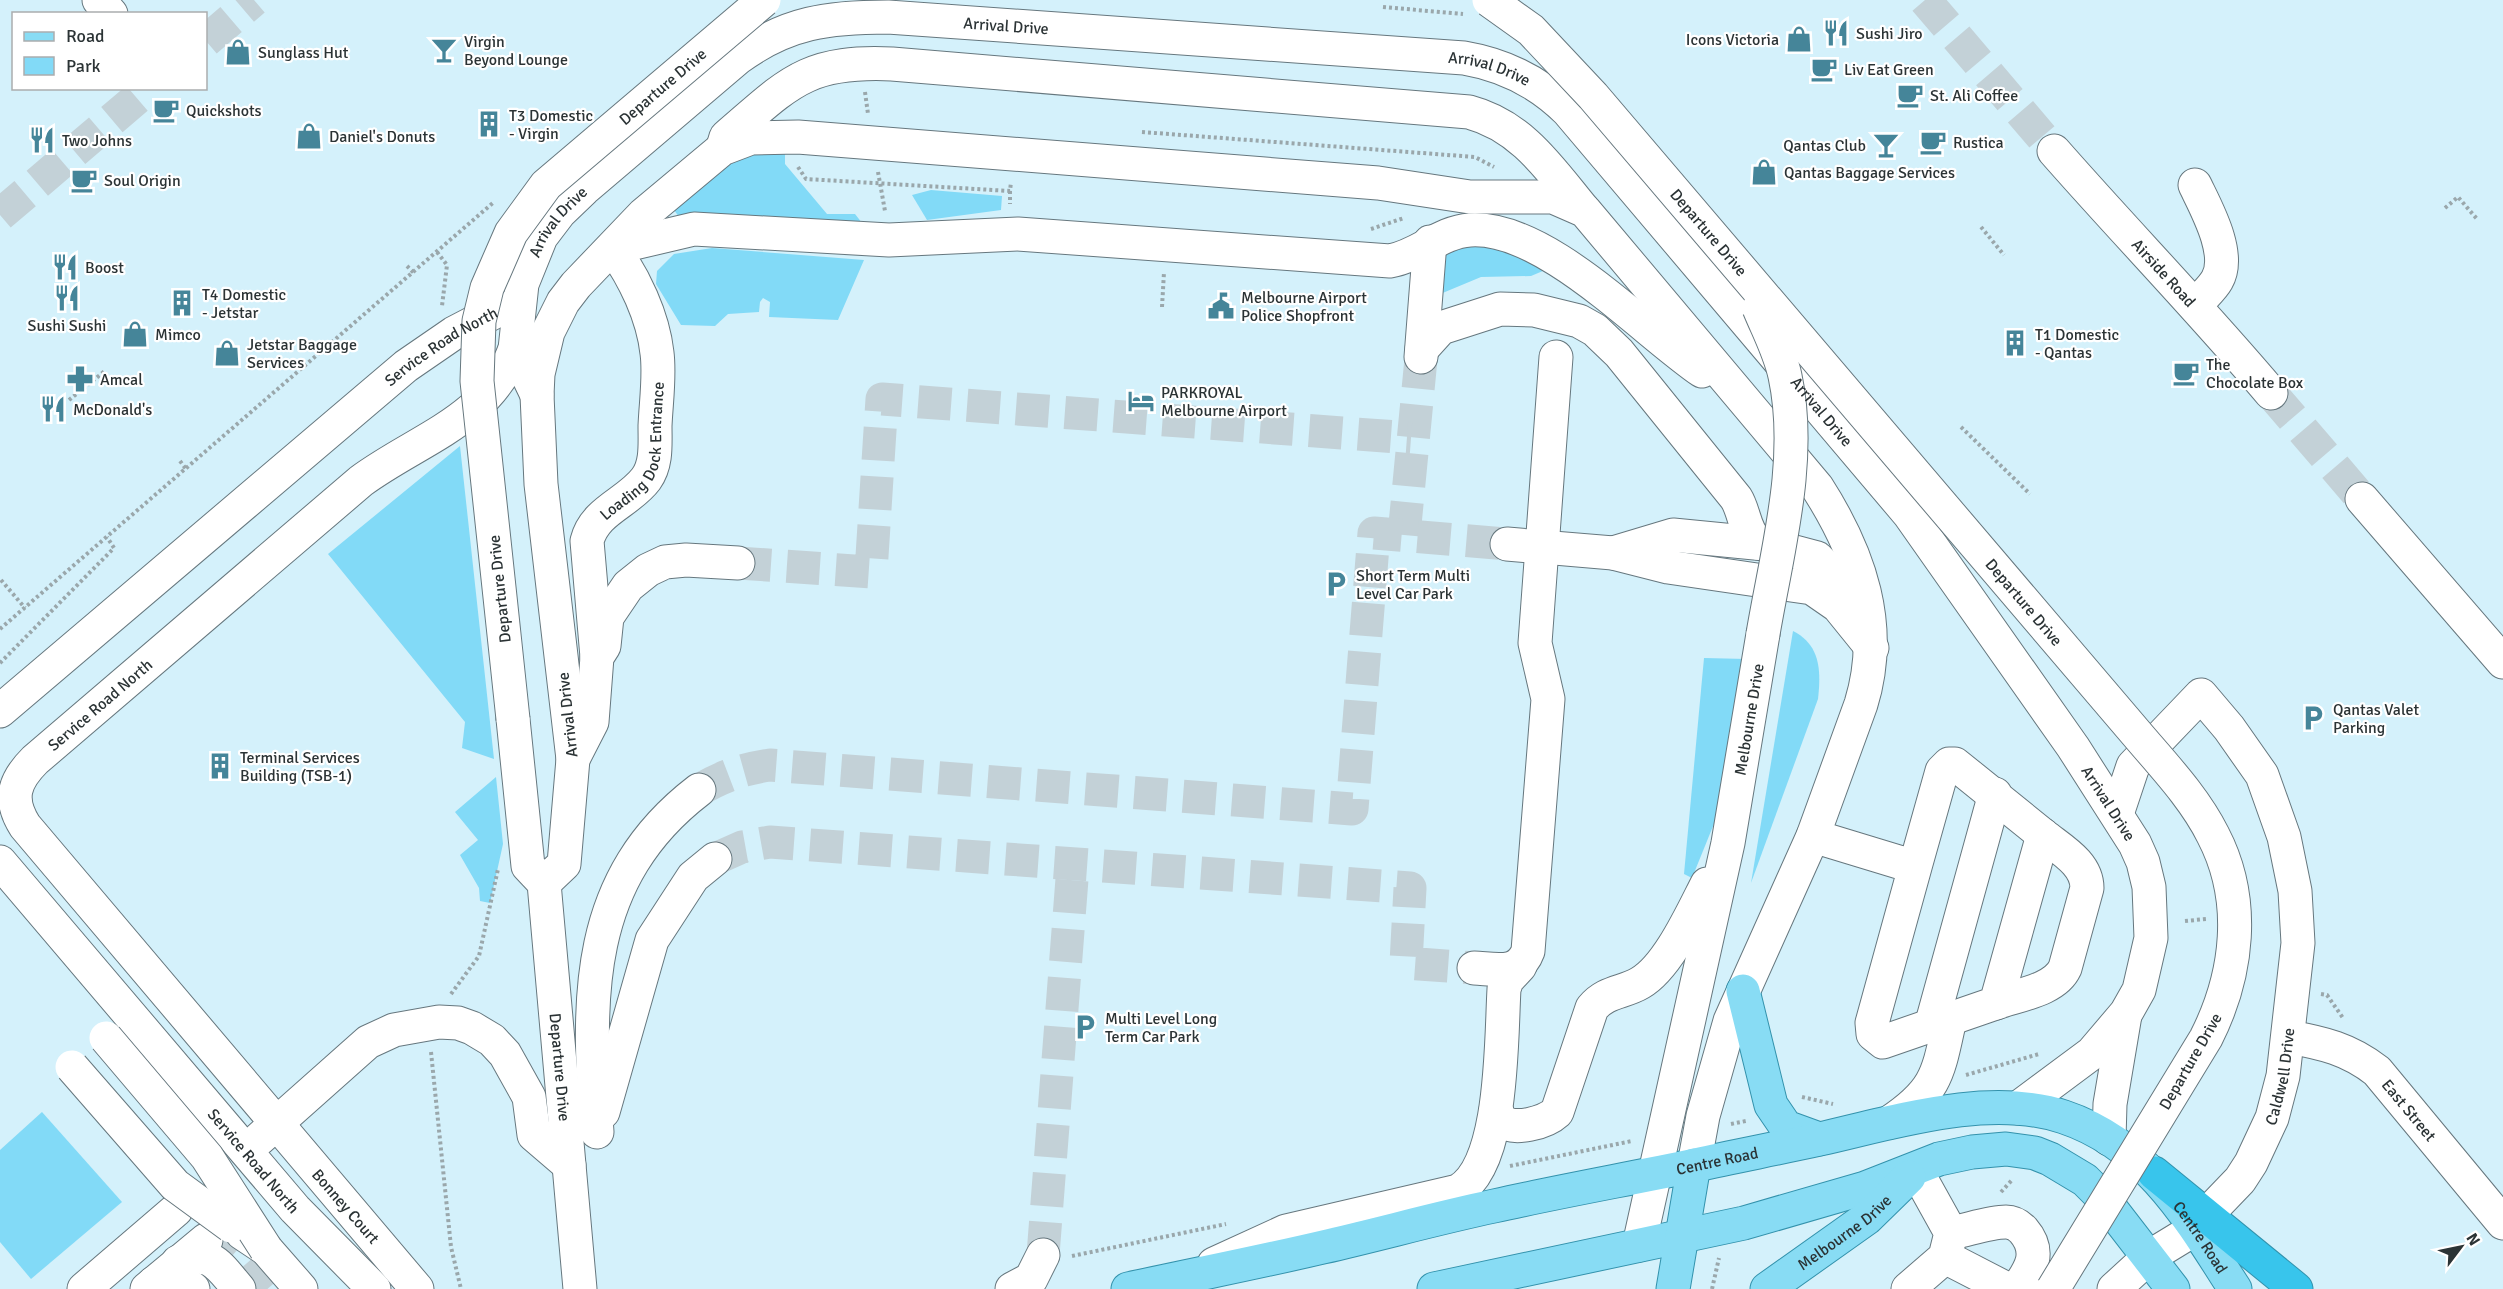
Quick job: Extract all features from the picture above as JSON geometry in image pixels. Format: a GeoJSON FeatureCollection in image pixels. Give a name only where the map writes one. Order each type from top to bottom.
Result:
{"type":"FeatureCollection","features":[{"type":"Feature","properties":{"kind":"highway"},"geometry":{"type":"LineString","coordinates":[[2154,1173],[2197,1225],[2296,1289]]}},
{"type":"Feature","properties":{"kind":"main road"},"geometry":{"type":"LineString","coordinates":[[1743,992],[1771,1105],[1786,1127],[1819,1139]]}},
{"type":"Feature","properties":{"kind":"main road","name":"Centre Road"},"geometry":{"type":"LineString","coordinates":[[1128,1289],[1322,1247],[1490,1206],[1655,1174],[1890,1122],[1981,1108],[2018,1108],[2064,1117],[2109,1139],[2154,1173]]}},
{"type":"Feature","properties":{"kind":"main road","name":"Arrival Drive"},"geometry":{"type":"LineString","coordinates":[[1927,1164],[2018,1108]]}},
{"type":"Feature","properties":{"kind":"main road"},"geometry":{"type":"LineString","coordinates":[[1434,1289],[1791,1211],[1927,1164],[1980,1151],[2006,1149],[2035,1153],[2050,1159],[2069,1169],[2093,1188],[2157,1277]]}},
{"type":"Feature","properties":{"kind":"main road","name":"Melbourne Drive"},"geometry":{"type":"LineString","coordinates":[[1767,1289],[1867,1218],[1927,1164]]}},
{"type":"Feature","properties":{"kind":"main road"},"geometry":{"type":"LineString","coordinates":[[1673,1289],[1694,1165]]}},
{"type":"Feature","properties":{"kind":"main road","name":"Centre Road"},"geometry":{"type":"LineString","coordinates":[[2197,1225],[2235,1289]]}},
{"type":"Feature","properties":{"kind":"street"},"geometry":{"type":"LineString","coordinates":[[99,0],[109,12]]}},
{"type":"Feature","properties":{"kind":"street","name":"Departure Drive"},"geometry":{"type":"LineString","coordinates":[[580,1289],[544,883],[528,866],[477,381],[479,321],[487,288],[511,233],[546,185],[764,0]]}},
{"type":"Feature","properties":{"kind":"street","name":"Departure Drive"},"geometry":{"type":"LineString","coordinates":[[1489,0],[1531,30],[1558,57],[2168,772],[2202,816],[2222,856],[2232,895],[2235,929],[2232,968],[2221,1006],[2206,1038],[2053,1289]]}},
{"type":"Feature","properties":{"kind":"street","name":"Arrival Drive"},"geometry":{"type":"LineString","coordinates":[[537,395],[515,349],[522,284],[541,237],[560,212],[584,189],[738,58],[759,42],[781,31],[807,24],[852,17],[888,17],[1482,61],[1535,82],[1568,111],[1909,514],[2073,747],[2117,814],[2143,862],[2149,887],[2151,938],[2139,990],[2126,1013],[2092,1053],[2018,1108]]}},
{"type":"Feature","properties":{"kind":"street","name":"Arrival Drive"},"geometry":{"type":"LineString","coordinates":[[722,149],[726,137],[801,77],[832,65],[860,63],[1469,112],[1501,123],[1532,148],[1817,487],[1837,517],[1860,567],[1870,606],[1872,648]]}},
{"type":"Feature","properties":{"kind":"street","name":"Arrival Drive"},"geometry":{"type":"LineString","coordinates":[[544,883],[564,864],[573,759],[542,484],[537,395],[541,358],[553,321],[576,285],[643,214],[722,149],[751,138],[798,137],[1378,183],[1446,195],[1553,197],[1585,211]]}},
{"type":"Feature","properties":{"kind":"street","name":"Airside Road"},"geometry":{"type":"LineString","coordinates":[[2054,151],[2271,393]]}},
{"type":"Feature","properties":{"kind":"street"},"geometry":{"type":"LineString","coordinates":[[2194,185],[2216,229],[2220,257],[2218,278],[2195,306]]}},
{"type":"Feature","properties":{"kind":"street","name":"Arrival Drive"},"geometry":{"type":"LineString","coordinates":[[613,248],[694,229],[889,240],[1018,234],[1386,261],[1403,258],[1449,234],[1471,230],[1494,231],[1520,240],[1602,292],[1684,359],[1744,400]]}},
{"type":"Feature","properties":{"kind":"street"},"geometry":{"type":"LineString","coordinates":[[1430,242],[1422,354],[1441,328],[1500,309],[1558,314],[1595,330],[1619,353],[1736,498],[1742,506],[1751,536],[1758,543]]}},
{"type":"Feature","properties":{"kind":"street","name":"Loading Dock Entrance"},"geometry":{"type":"LineString","coordinates":[[597,657],[587,541],[590,529],[597,521],[637,488],[650,473],[654,456],[658,361],[652,333],[628,270],[613,248]]}},
{"type":"Feature","properties":{"kind":"street","name":"Melbourne Drive"},"geometry":{"type":"LineString","coordinates":[[1639,1245],[1728,843],[1789,475],[1790,416],[1779,355],[1739,269]]}},
{"type":"Feature","properties":{"kind":"street","name":"Service Road North"},"geometry":{"type":"LineString","coordinates":[[0,711],[406,366],[453,333],[499,311],[522,284]]}},
{"type":"Feature","properties":{"kind":"street","name":"Service Road North"},"geometry":{"type":"LineString","coordinates":[[275,1123],[25,826],[15,806],[14,789],[20,777],[35,760],[361,481],[383,465],[439,436],[469,411],[496,386],[515,349]]}},
{"type":"Feature","properties":{"kind":"street"},"geometry":{"type":"LineString","coordinates":[[1188,1276],[1286,1231],[1463,1188],[1474,1178],[1487,1150],[1496,1110],[1504,989],[1507,980],[1520,966],[1528,951],[1548,699],[1535,643],[1556,357]]}},
{"type":"Feature","properties":{"kind":"street"},"geometry":{"type":"LineString","coordinates":[[2361,499],[2503,662]]}},
{"type":"Feature","properties":{"kind":"street"},"geometry":{"type":"LineString","coordinates":[[1612,553],[1673,535],[1758,543],[1806,554],[1826,566],[1841,583],[1872,648],[1867,684],[1861,704],[1813,836],[1730,1021],[1703,1116],[1694,1165]]}},
{"type":"Feature","properties":{"kind":"street"},"geometry":{"type":"LineString","coordinates":[[1507,544],[1612,553],[1668,567],[1812,588],[1838,606],[1872,648]]}},
{"type":"Feature","properties":{"kind":"street"},"geometry":{"type":"LineString","coordinates":[[573,759],[592,722],[597,657],[604,646],[605,626],[609,612],[628,586],[648,570],[665,562],[686,560],[738,563]]}},
{"type":"Feature","properties":{"kind":"street","name":"Caldwell Drive"},"geometry":{"type":"LineString","coordinates":[[2114,1289],[2157,1277],[2197,1225],[2240,1180],[2260,1145],[2278,1100],[2289,1037],[2298,943],[2295,891],[2284,837],[2262,775],[2229,728],[2201,695],[2133,766]]}},
{"type":"Feature","properties":{"kind":"street"},"geometry":{"type":"LineString","coordinates":[[2073,747],[2102,762],[2133,766],[2117,814]]}},
{"type":"Feature","properties":{"kind":"street"},"geometry":{"type":"LineString","coordinates":[[0,799],[11,781],[35,760]]}},
{"type":"Feature","properties":{"kind":"street"},"geometry":{"type":"LineString","coordinates":[[1949,764],[1961,766],[2043,835],[2085,872],[2087,888],[2065,968],[2056,980],[1883,1042],[1875,1038],[1872,1028],[1915,867],[1945,767],[1949,764]]}},
{"type":"Feature","properties":{"kind":"street"},"geometry":{"type":"LineString","coordinates":[[597,1132],[592,1066],[596,956],[607,915],[620,883],[646,841],[663,820],[699,790]]}},
{"type":"Feature","properties":{"kind":"street"},"geometry":{"type":"LineString","coordinates":[[1890,1122],[1923,1098],[1934,1082],[1941,1023],[1995,794]]}},
{"type":"Feature","properties":{"kind":"street"},"geometry":{"type":"LineString","coordinates":[[0,835],[12,855],[143,1011],[167,1060]]}},
{"type":"Feature","properties":{"kind":"street"},"geometry":{"type":"LineString","coordinates":[[1996,1003],[2043,835]]}},
{"type":"Feature","properties":{"kind":"street"},"geometry":{"type":"LineString","coordinates":[[1813,836],[1915,867]]}},
{"type":"Feature","properties":{"kind":"street"},"geometry":{"type":"LineString","coordinates":[[1496,1110],[1501,1121],[1513,1126],[1543,1120],[1557,1112],[1592,1008],[1604,996],[1642,982],[1668,954],[1728,843]]}},
{"type":"Feature","properties":{"kind":"street"},"geometry":{"type":"LineString","coordinates":[[239,1157],[368,1042],[394,1030],[439,1022],[458,1023],[472,1028],[492,1040],[505,1054],[529,1097],[534,1135],[569,1165],[597,1132],[652,940],[693,877],[715,859]]}},
{"type":"Feature","properties":{"kind":"street","name":"Service Road North"},"geometry":{"type":"LineString","coordinates":[[0,862],[167,1060],[239,1157],[300,1214],[374,1289]]}},
{"type":"Feature","properties":{"kind":"street"},"geometry":{"type":"LineString","coordinates":[[1474,968],[1504,970],[1520,966]]}},
{"type":"Feature","properties":{"kind":"street","name":"Arrival Drive"},"geometry":{"type":"LineString","coordinates":[[2109,1139],[2110,1104],[2126,1013]]}},
{"type":"Feature","properties":{"kind":"street","name":"East Street"},"geometry":{"type":"LineString","coordinates":[[2289,1037],[2339,1047],[2358,1056],[2377,1071],[2503,1223]]}},
{"type":"Feature","properties":{"kind":"street"},"geometry":{"type":"LineString","coordinates":[[266,1249],[219,1233],[88,1054],[207,1157],[266,1249],[301,1289]]}},
{"type":"Feature","properties":{"kind":"street","name":"Bonney Court"},"geometry":{"type":"LineString","coordinates":[[275,1123],[417,1289]]}},
{"type":"Feature","properties":{"kind":"street"},"geometry":{"type":"LineString","coordinates":[[1927,1164],[1948,1245],[2007,1289]]}},
{"type":"Feature","properties":{"kind":"street"},"geometry":{"type":"LineString","coordinates":[[84,1289],[176,1210]]}},
{"type":"Feature","properties":{"kind":"street"},"geometry":{"type":"LineString","coordinates":[[1908,1289],[1948,1245],[2005,1222],[2020,1227],[2032,1244],[2034,1254],[2029,1272],[2017,1289]]}},
{"type":"Feature","properties":{"kind":"street"},"geometry":{"type":"LineString","coordinates":[[168,1281],[219,1233]]}},
{"type":"Feature","properties":{"kind":"street"},"geometry":{"type":"LineString","coordinates":[[1012,1289],[1031,1279],[1043,1255]]}},
{"type":"Feature","properties":{"kind":"street"},"geometry":{"type":"LineString","coordinates":[[168,1281],[193,1256],[206,1257],[217,1264],[239,1289]]}},
{"type":"Feature","properties":{"kind":"street"},"geometry":{"type":"LineString","coordinates":[[168,1281],[181,1268],[195,1269],[216,1289]]}},
{"type":"Feature","properties":{"kind":"path"},"geometry":{"type":"LineString","coordinates":[[2445,208],[2458,197],[2477,219]]}},
{"type":"Feature","properties":{"kind":"path"},"geometry":{"type":"LineString","coordinates":[[1981,227],[2004,255]]}},
{"type":"Feature","properties":{"kind":"path"},"geometry":{"type":"LineString","coordinates":[[0,629],[437,252]]}},
{"type":"Feature","properties":{"kind":"path"},"geometry":{"type":"LineString","coordinates":[[407,266],[414,273]]}},
{"type":"Feature","properties":{"kind":"path"},"geometry":{"type":"LineString","coordinates":[[1162,307],[1165,268]]}},
{"type":"Feature","properties":{"kind":"path"},"geometry":{"type":"LineString","coordinates":[[69,400],[106,370]]}},
{"type":"Feature","properties":{"kind":"path"},"geometry":{"type":"LineString","coordinates":[[1961,427],[2030,494]]}},
{"type":"Feature","properties":{"kind":"path"},"geometry":{"type":"LineString","coordinates":[[180,461],[186,469]]}},
{"type":"Feature","properties":{"kind":"path"},"geometry":{"type":"LineString","coordinates":[[0,663],[114,548],[107,537]]}},
{"type":"Feature","properties":{"kind":"path"},"geometry":{"type":"LineString","coordinates":[[1,580],[25,608]]}},
{"type":"Feature","properties":{"kind":"path"},"geometry":{"type":"LineString","coordinates":[[461,1289],[451,1247],[431,1052],[445,1002],[479,957],[499,864]]}},
{"type":"Feature","properties":{"kind":"path"},"geometry":{"type":"LineString","coordinates":[[1731,1124],[1750,1121]]}},
{"type":"Feature","properties":{"kind":"path"},"geometry":{"type":"LineString","coordinates":[[1712,1289],[1722,1249]]}},
{"type":"Feature","properties":{"kind":"shaded area"},"geometry":{"type":"Polygon","coordinates":[[[0,0],[2503,0],[2503,1289],[0,1289],[0,0]]]}},
{"type":"Feature","properties":{"kind":"green space"},"geometry":{"type":"Polygon","coordinates":[[[785,150],[785,164],[827,214],[855,214],[866,228],[682,221],[674,210],[731,161],[744,155],[785,150]]]}},
{"type":"Feature","properties":{"kind":"green space"},"geometry":{"type":"Polygon","coordinates":[[[931,190],[1002,196],[1001,210],[927,220],[912,195],[931,190]]]}},
{"type":"Feature","properties":{"kind":"green space"},"geometry":{"type":"Polygon","coordinates":[[[1472,237],[1550,268],[1531,276],[1481,277],[1433,297],[1443,249],[1472,237]]]}},
{"type":"Feature","properties":{"kind":"green space"},"geometry":{"type":"Polygon","coordinates":[[[712,248],[864,260],[838,320],[769,317],[770,302],[763,298],[759,312],[728,314],[715,326],[681,325],[656,284],[657,271],[674,254],[712,248]]]}},
{"type":"Feature","properties":{"kind":"green space"},"geometry":{"type":"Polygon","coordinates":[[[460,446],[494,759],[462,748],[465,722],[328,554],[460,446]]]}},
{"type":"Feature","properties":{"kind":"green space"},"geometry":{"type":"Polygon","coordinates":[[[1793,631],[1809,644],[1817,660],[1818,699],[1751,883],[1793,631]]]}},
{"type":"Feature","properties":{"kind":"green space"},"geometry":{"type":"Polygon","coordinates":[[[1704,658],[1747,659],[1722,804],[1692,878],[1684,874],[1704,658]]]}},
{"type":"Feature","properties":{"kind":"green space"},"geometry":{"type":"Polygon","coordinates":[[[496,777],[503,844],[490,903],[480,901],[479,888],[460,855],[478,840],[455,812],[496,777]]]}},
{"type":"Feature","properties":{"kind":"green space"},"geometry":{"type":"Polygon","coordinates":[[[42,1112],[122,1202],[31,1279],[0,1242],[0,1150],[42,1112]]]}},
{"type":"Feature","properties":{"kind":"tunnel"},"geometry":{"type":"LineString","coordinates":[[207,40],[254,0]]}},
{"type":"Feature","properties":{"kind":"tunnel"},"geometry":{"type":"LineString","coordinates":[[1925,0],[2054,151]]}},
{"type":"Feature","properties":{"kind":"tunnel"},"geometry":{"type":"LineString","coordinates":[[0,215],[147,90]]}},
{"type":"Feature","properties":{"kind":"tunnel"},"geometry":{"type":"LineString","coordinates":[[1404,535],[1421,359]]}},
{"type":"Feature","properties":{"kind":"tunnel"},"geometry":{"type":"LineString","coordinates":[[2271,393],[2362,499]]}},
{"type":"Feature","properties":{"kind":"tunnel"},"geometry":{"type":"LineString","coordinates":[[738,563],[871,572],[882,399],[1411,438]]}},
{"type":"Feature","properties":{"kind":"tunnel"},"geometry":{"type":"LineString","coordinates":[[699,790],[733,774],[770,765],[1352,809],[1374,533],[1507,544]]}},
{"type":"Feature","properties":{"kind":"tunnel"},"geometry":{"type":"LineString","coordinates":[[715,859],[742,847],[770,842],[1410,888],[1406,963],[1474,968]]}},
{"type":"Feature","properties":{"kind":"tunnel"},"geometry":{"type":"LineString","coordinates":[[1043,1255],[1073,866]]}},
{"type":"Feature","properties":{"kind":"tunnel"},"geometry":{"type":"LineString","coordinates":[[206,1240],[216,1240],[233,1249],[268,1289]]}},
{"type":"Feature","properties":{"kind":"place","name":"Sushi Jiro"},"geometry":{"type":"Point","coordinates":[1836,33]}},
{"type":"Feature","properties":{"kind":"place","name":"Icons Victoria"},"geometry":{"type":"Point","coordinates":[1799,39]}},
{"type":"Feature","properties":{"kind":"place","name":"Virgin Beyond Lounge"},"geometry":{"type":"Point","coordinates":[444,50]}},
{"type":"Feature","properties":{"kind":"place","name":"Sunglass Hut"},"geometry":{"type":"Point","coordinates":[238,52]}},
{"type":"Feature","properties":{"kind":"place","name":"Liv Eat Green"},"geometry":{"type":"Point","coordinates":[1824,69]}},
{"type":"Feature","properties":{"kind":"place","name":"St. Ali Coffee"},"geometry":{"type":"Point","coordinates":[1910,95]}},
{"type":"Feature","properties":{"kind":"place","name":"Quickshots"},"geometry":{"type":"Point","coordinates":[166,110]}},
{"type":"Feature","properties":{"kind":"place","name":"T3 Domestic - Virgin"},"geometry":{"type":"Point","coordinates":[489,124]}},
{"type":"Feature","properties":{"kind":"place","name":"Daniel's Donuts"},"geometry":{"type":"Point","coordinates":[309,136]}},
{"type":"Feature","properties":{"kind":"place","name":"Two Johns"},"geometry":{"type":"Point","coordinates":[42,140]}},
{"type":"Feature","properties":{"kind":"place","name":"Rustica"},"geometry":{"type":"Point","coordinates":[1933,142]}},
{"type":"Feature","properties":{"kind":"place","name":"Qantas Club"},"geometry":{"type":"Point","coordinates":[1886,145]}},
{"type":"Feature","properties":{"kind":"place","name":"Qantas Baggage Services"},"geometry":{"type":"Point","coordinates":[1764,172]}},
{"type":"Feature","properties":{"kind":"place","name":"Soul Origin"},"geometry":{"type":"Point","coordinates":[84,180]}},
{"type":"Feature","properties":{"kind":"place","name":"Boost"},"geometry":{"type":"Point","coordinates":[65,267]}},
{"type":"Feature","properties":{"kind":"place","name":"Sushi Sushi"},"geometry":{"type":"Point","coordinates":[67,298]}},
{"type":"Feature","properties":{"kind":"place","name":"T4 Domestic - Jetstar"},"geometry":{"type":"Point","coordinates":[182,303]}},
{"type":"Feature","properties":{"kind":"place","name":"Melbourne Airport Police Shopfront"},"geometry":{"type":"Point","coordinates":[1221,306]}},
{"type":"Feature","properties":{"kind":"place","name":"Mimco"},"geometry":{"type":"Point","coordinates":[135,334]}},
{"type":"Feature","properties":{"kind":"place","name":"T1 Domestic - Qantas"},"geometry":{"type":"Point","coordinates":[2015,343]}},
{"type":"Feature","properties":{"kind":"place","name":"Jetstar Baggage Services"},"geometry":{"type":"Point","coordinates":[227,353]}},
{"type":"Feature","properties":{"kind":"place","name":"The Chocolate Box"},"geometry":{"type":"Point","coordinates":[2186,373]}},
{"type":"Feature","properties":{"kind":"place","name":"Amcal"},"geometry":{"type":"Point","coordinates":[80,379]}},
{"type":"Feature","properties":{"kind":"place","name":"PARKROYAL Melbourne Airport"},"geometry":{"type":"Point","coordinates":[1141,401]}},
{"type":"Feature","properties":{"kind":"place","name":"McDonald's"},"geometry":{"type":"Point","coordinates":[53,409]}},
{"type":"Feature","properties":{"kind":"place","name":"Short Term Multi Level Car Park"},"geometry":{"type":"Point","coordinates":[1336,584]}},
{"type":"Feature","properties":{"kind":"place","name":"Qantas Valet Parking"},"geometry":{"type":"Point","coordinates":[2313,718]}},
{"type":"Feature","properties":{"kind":"place","name":"Terminal Services Building (TSB-1)"},"geometry":{"type":"Point","coordinates":[220,766]}},
{"type":"Feature","properties":{"kind":"place","name":"Multi Level Long Term Car Park"},"geometry":{"type":"Point","coordinates":[1085,1027]}}]}
